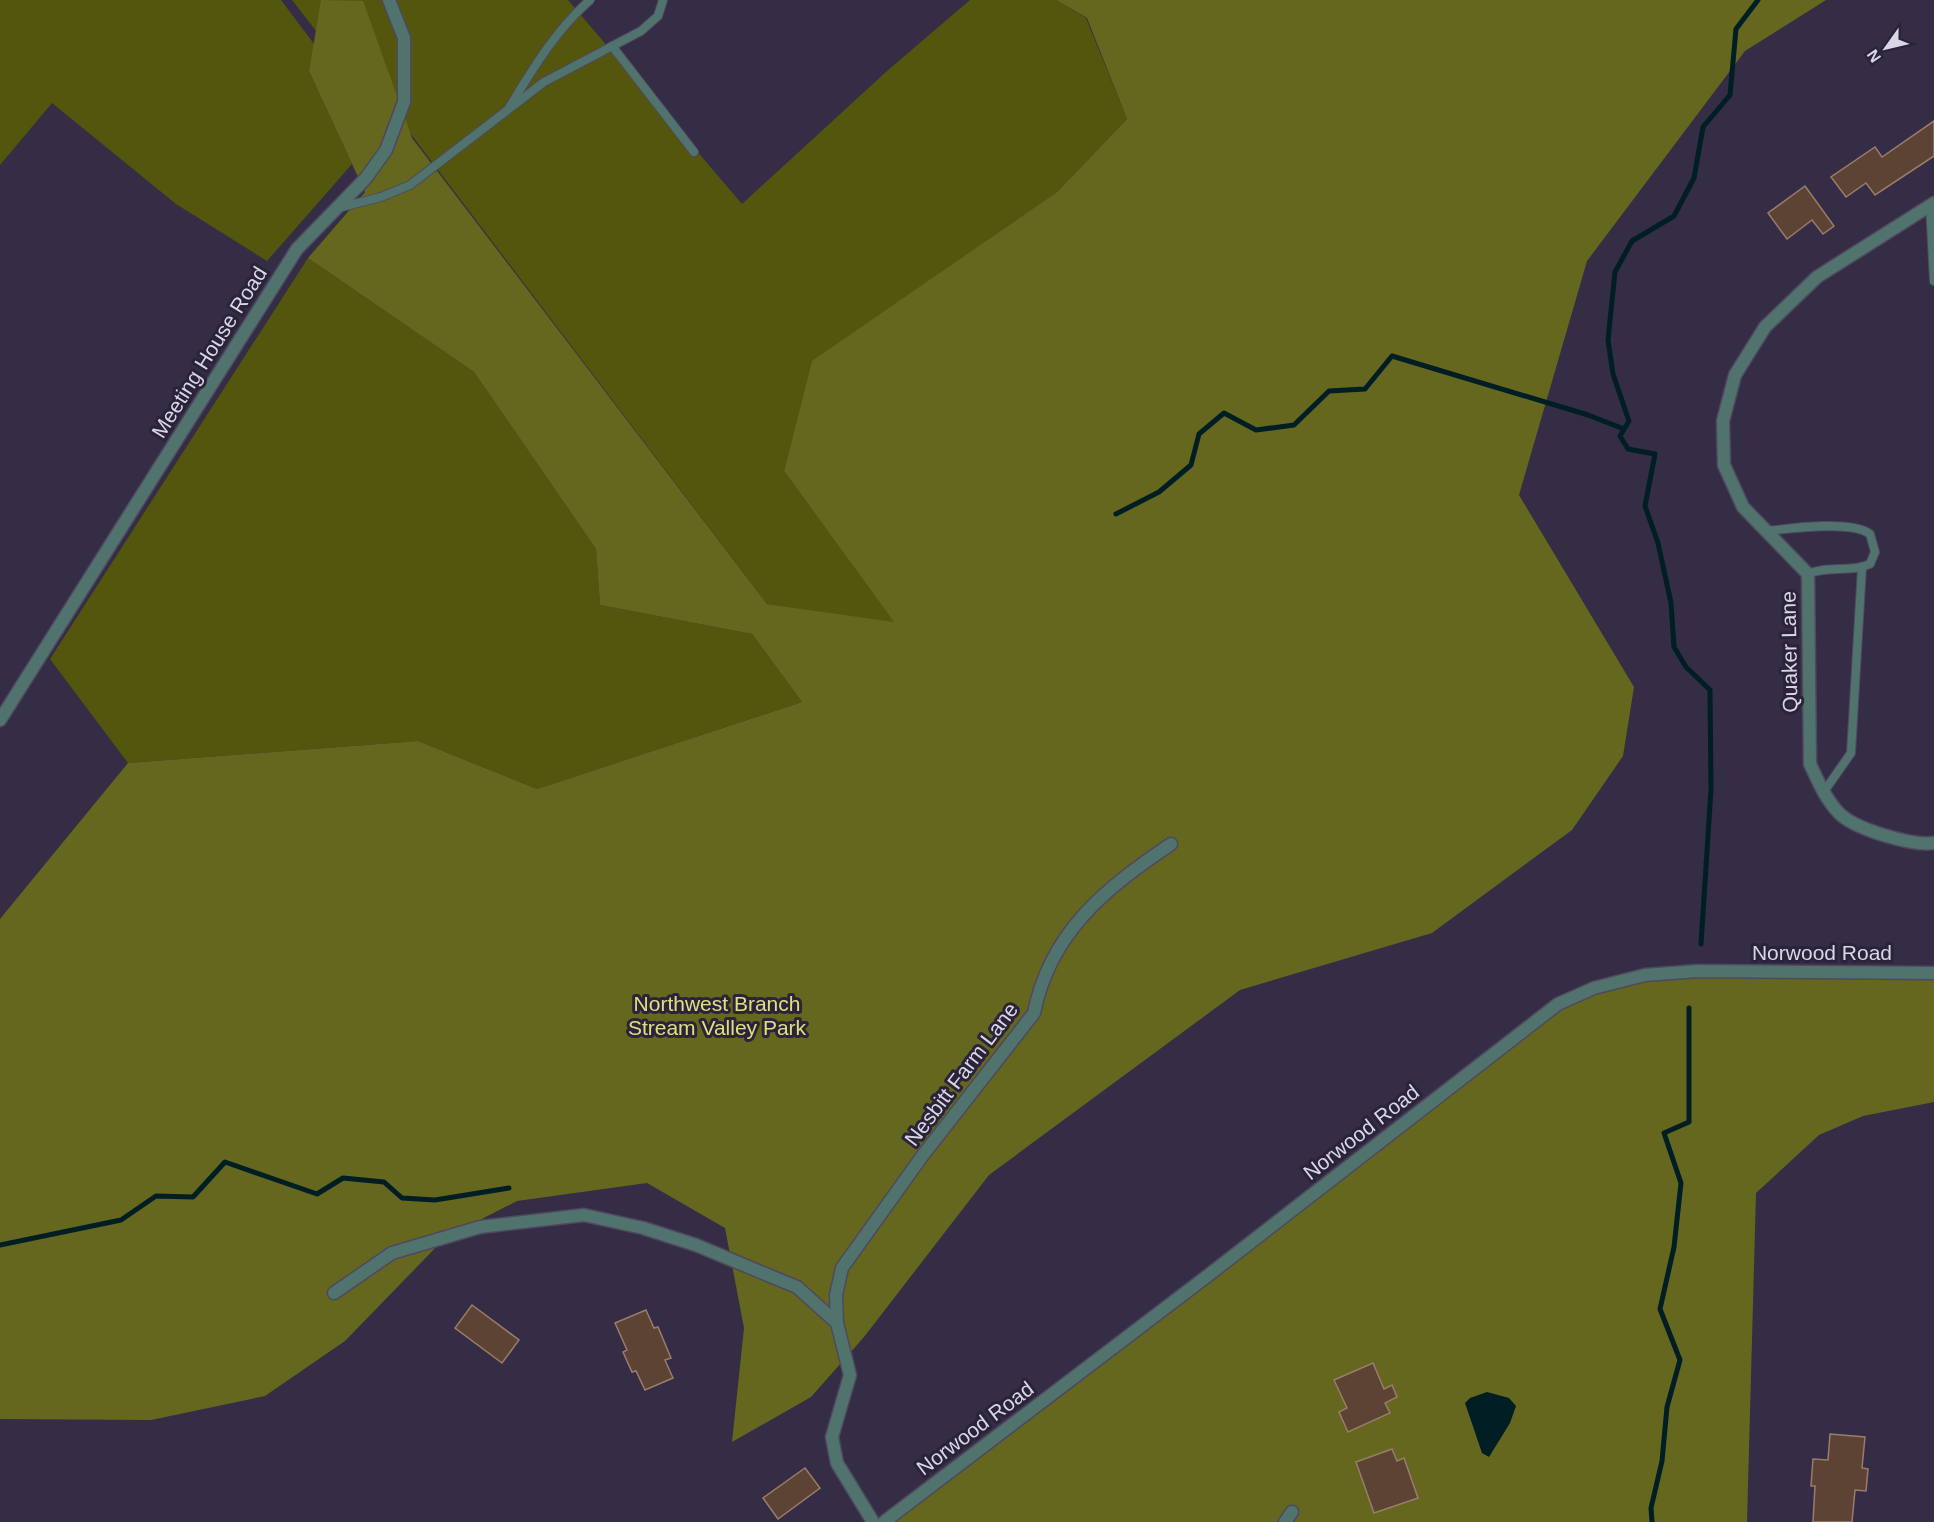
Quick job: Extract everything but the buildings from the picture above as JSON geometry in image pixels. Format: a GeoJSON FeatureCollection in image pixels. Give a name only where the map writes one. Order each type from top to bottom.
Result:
{"type":"FeatureCollection","features":[{"type":"Feature","properties":{"kind":"street","name":"Meeting House Road"},"geometry":{"type":"LineString","coordinates":[[0,720],[297,249],[366,178],[386,150],[404,102],[404,38],[389,0]]}},
{"type":"Feature","properties":{"kind":"street","name":"Quaker Lane"},"geometry":{"type":"LineString","coordinates":[[1932,204],[1817,277],[1765,327],[1735,375],[1723,421],[1724,465],[1743,507],[1808,573],[1810,764],[1822,793],[1840,815],[1884,836],[1920,845],[1934,843]]}},
{"type":"Feature","properties":{"kind":"street","name":"Nesbitt Farm Lane"},"geometry":{"type":"LineString","coordinates":[[873,1522],[837,1464],[832,1437],[850,1375],[837,1323],[836,1294],[842,1268],[923,1155],[1034,1013],[1040,986],[1064,938],[1081,915],[1125,874],[1171,844]]}},
{"type":"Feature","properties":{"kind":"street","name":"Norwood Road"},"geometry":{"type":"LineString","coordinates":[[884,1522],[1206,1277],[1558,1004],[1594,988],[1645,975],[1698,971],[1934,973]]}},
{"type":"Feature","properties":{"kind":"street"},"geometry":{"type":"LineString","coordinates":[[334,1293],[392,1254],[480,1227],[584,1215],[643,1228],[696,1245],[797,1287],[837,1323]]}},
{"type":"Feature","properties":{"kind":"lane"},"geometry":{"type":"LineString","coordinates":[[508,110],[543,52],[573,15],[590,0]]}},
{"type":"Feature","properties":{"kind":"lane"},"geometry":{"type":"LineString","coordinates":[[336,209],[381,197],[410,185],[544,82],[641,31],[658,16],[663,0]]}},
{"type":"Feature","properties":{"kind":"lane"},"geometry":{"type":"LineString","coordinates":[[612,46],[694,152]]}},
{"type":"Feature","properties":{"kind":"lane"},"geometry":{"type":"LineString","coordinates":[[1932,204],[1934,281]]}},
{"type":"Feature","properties":{"kind":"lane"},"geometry":{"type":"LineString","coordinates":[[1767,531],[1795,527],[1865,530],[1874,540],[1875,552],[1870,564],[1862,567],[1818,569],[1808,573]]}},
{"type":"Feature","properties":{"kind":"lane"},"geometry":{"type":"LineString","coordinates":[[1822,793],[1851,753],[1862,567]]}},
{"type":"Feature","properties":{"kind":"shaded area"},"geometry":{"type":"Polygon","coordinates":[[[0,0],[281,0],[314,44],[309,71],[352,164],[267,261],[176,204],[52,103],[0,165],[0,0]]]}},
{"type":"Feature","properties":{"kind":"shaded area"},"geometry":{"type":"Polygon","coordinates":[[[292,0],[568,0],[742,204],[887,71],[970,0],[1056,0],[1086,18],[1127,119],[1057,192],[812,362],[784,471],[895,623],[767,604],[410,133],[403,143],[292,0]]]}},
{"type":"Feature","properties":{"kind":"shaded area"},"geometry":{"type":"Polygon","coordinates":[[[308,258],[474,372],[596,549],[600,605],[752,634],[802,702],[537,789],[418,741],[128,763],[50,659],[308,258]]]}},
{"type":"Feature","properties":{"kind":"shaded area"},"geometry":{"type":"Polygon","coordinates":[[[1487,1392],[1509,1398],[1516,1406],[1510,1423],[1489,1457],[1482,1453],[1465,1403],[1470,1398],[1487,1392]]]}},
{"type":"Feature","properties":{"kind":"green space","name":"Northwest Branch Stream Valley Park"},"geometry":{"type":"Polygon","coordinates":[[[321,0],[363,1],[412,138],[767,604],[894,622],[784,471],[812,361],[1057,192],[1127,119],[1087,18],[1056,0],[1826,0],[1745,51],[1587,261],[1519,495],[1634,687],[1623,756],[1572,830],[1432,933],[1240,990],[989,1175],[864,1337],[811,1397],[732,1442],[744,1328],[725,1228],[647,1183],[517,1201],[445,1238],[345,1341],[265,1396],[151,1420],[0,1419],[0,919],[128,763],[418,741],[537,789],[802,702],[752,634],[600,605],[596,549],[474,372],[308,258],[365,192],[309,71],[321,0]]]}},
{"type":"Feature","properties":{"kind":"green space"},"geometry":{"type":"Polygon","coordinates":[[[1934,973],[1934,1102],[1863,1116],[1819,1135],[1756,1193],[1747,1522],[883,1522],[1558,1004],[1645,975],[1934,973]]]}},
{"type":"Feature","properties":{"kind":"waterway"},"geometry":{"type":"LineString","coordinates":[[1701,944],[1711,789],[1710,690],[1686,667],[1674,647],[1671,603],[1658,543],[1645,506],[1655,454],[1628,449],[1620,436],[1629,421],[1613,374],[1608,340],[1615,272],[1632,241],[1674,216],[1694,178],[1703,127],[1730,95],[1736,29],[1758,0]]}},
{"type":"Feature","properties":{"kind":"waterway"},"geometry":{"type":"LineString","coordinates":[[1116,514],[1159,492],[1191,465],[1199,434],[1224,413],[1256,430],[1294,425],[1329,391],[1365,389],[1392,356],[1588,415],[1624,429]]}},
{"type":"Feature","properties":{"kind":"waterway"},"geometry":{"type":"LineString","coordinates":[[1652,1522],[1651,1508],[1662,1461],[1667,1407],[1680,1360],[1660,1309],[1674,1247],[1681,1183],[1664,1133],[1689,1122],[1689,1008]]}},
{"type":"Feature","properties":{"kind":"waterway"},"geometry":{"type":"LineString","coordinates":[[0,1245],[121,1220],[156,1196],[193,1197],[225,1162],[317,1194],[343,1178],[384,1182],[402,1198],[435,1200],[509,1188]]}}]}
